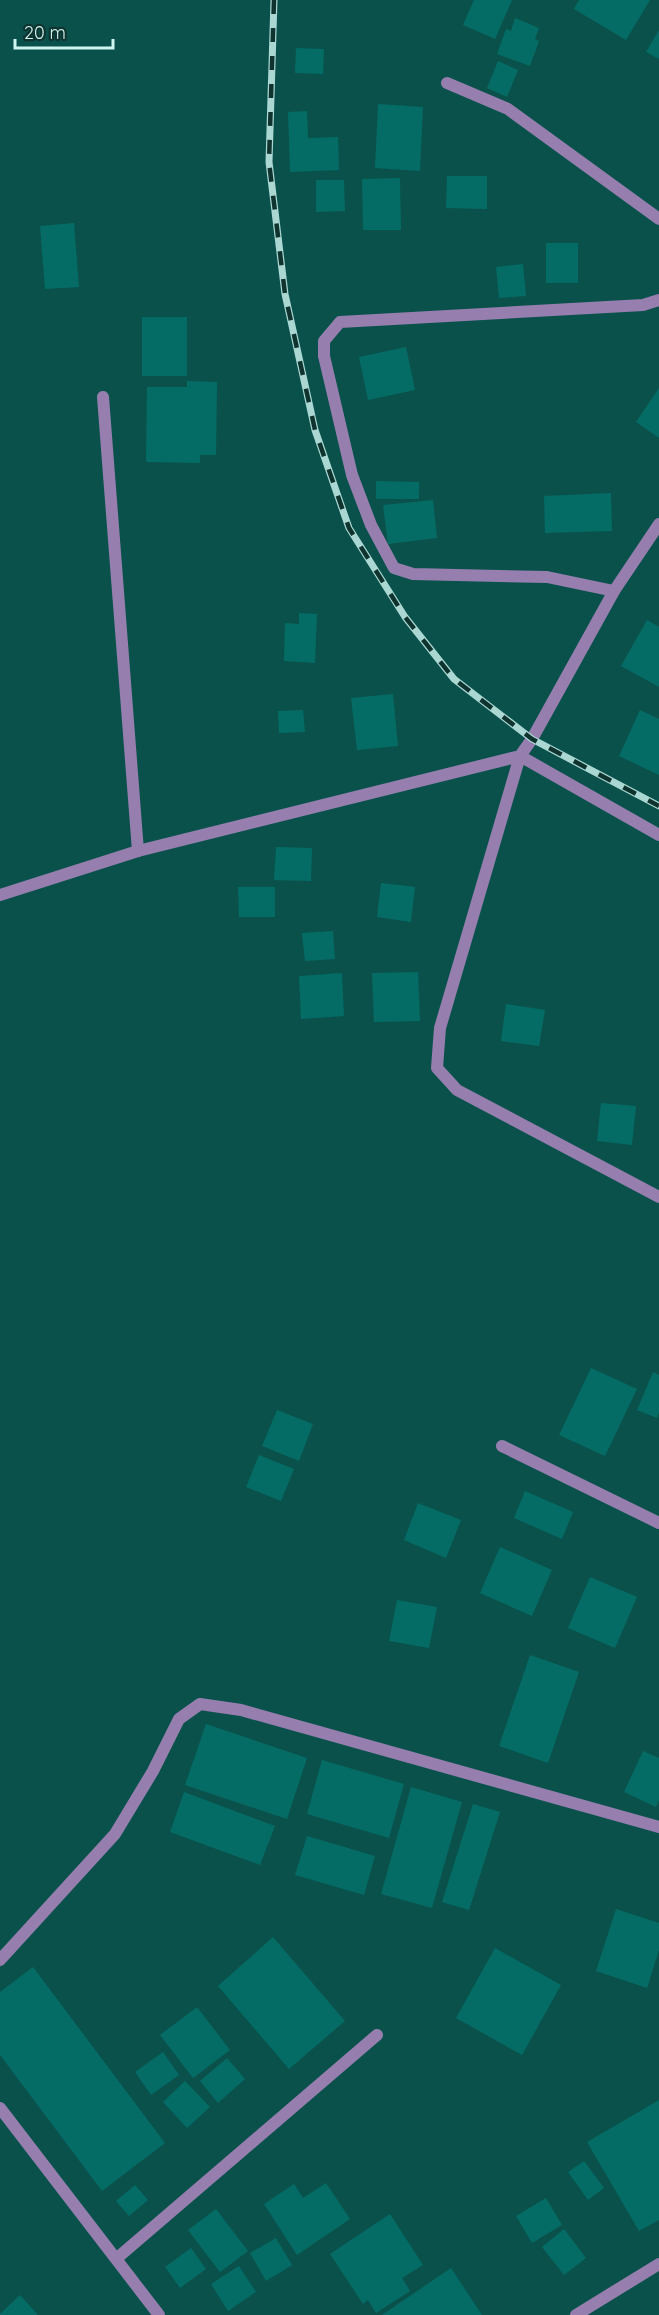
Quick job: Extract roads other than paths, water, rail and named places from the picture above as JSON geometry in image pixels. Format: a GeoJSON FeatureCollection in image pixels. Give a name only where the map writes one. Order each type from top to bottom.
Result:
{"type":"FeatureCollection","features":[{"type":"Feature","properties":{"kind":"street"},"geometry":{"type":"LineString","coordinates":[[447,83],[508,109],[659,219]]}},
{"type":"Feature","properties":{"kind":"street"},"geometry":{"type":"LineString","coordinates":[[614,591],[547,577],[413,574],[394,568],[371,525],[352,475],[324,356],[324,340],[340,322],[643,305],[659,300]]}},
{"type":"Feature","properties":{"kind":"street"},"geometry":{"type":"LineString","coordinates":[[103,397],[138,851]]}},
{"type":"Feature","properties":{"kind":"street"},"geometry":{"type":"LineString","coordinates":[[659,524],[614,591],[538,729],[520,756],[441,1028],[437,1068],[457,1090],[659,1197]]}},
{"type":"Feature","properties":{"kind":"street"},"geometry":{"type":"LineString","coordinates":[[0,895],[138,851],[520,756],[659,835]]}},
{"type":"Feature","properties":{"kind":"street"},"geometry":{"type":"LineString","coordinates":[[502,1446],[659,1522]]}},
{"type":"Feature","properties":{"kind":"street"},"geometry":{"type":"LineString","coordinates":[[0,1960],[115,1834],[153,1771],[179,1719],[200,1704],[241,1710],[659,1827]]}},
{"type":"Feature","properties":{"kind":"street"},"geometry":{"type":"LineString","coordinates":[[116,2259],[377,2035]]}},
{"type":"Feature","properties":{"kind":"street"},"geometry":{"type":"LineString","coordinates":[[0,2108],[159,2315]]}},
{"type":"Feature","properties":{"kind":"street"},"geometry":{"type":"LineString","coordinates":[[576,2315],[659,2264]]}},
{"type":"Feature","properties":{"kind":"railway"},"geometry":{"type":"LineString","coordinates":[[274,0],[269,162],[285,294],[315,430],[349,528],[405,617],[454,679],[532,739],[659,806]]}}]}
